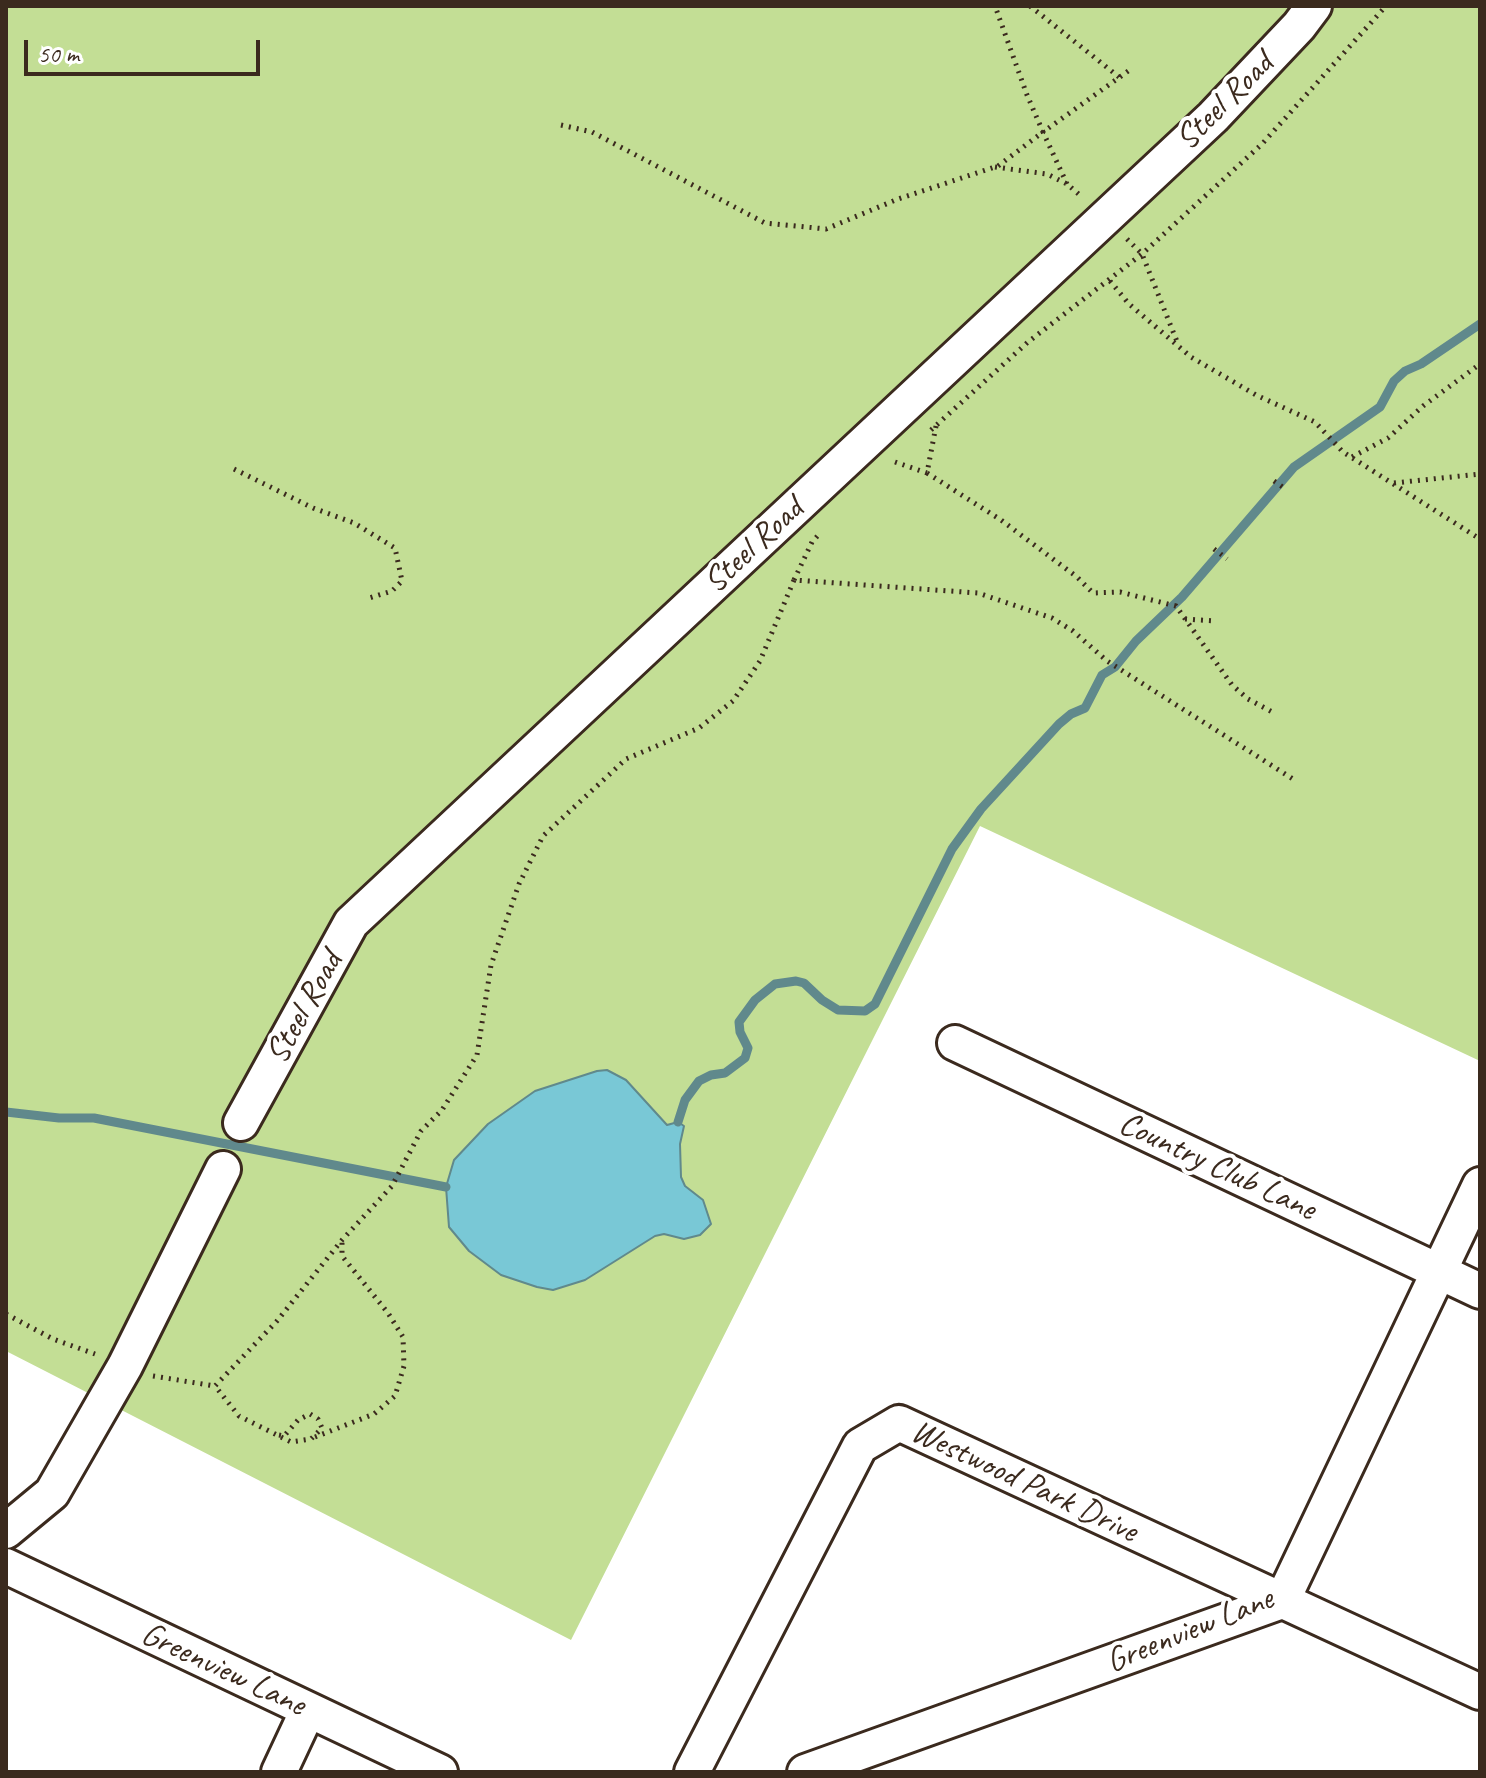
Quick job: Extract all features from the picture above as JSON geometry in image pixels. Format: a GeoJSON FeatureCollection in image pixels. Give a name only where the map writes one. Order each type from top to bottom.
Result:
{"type":"FeatureCollection","features":[{"type":"Feature","properties":{"kind":"street","name":"Steel Road"},"geometry":{"type":"LineString","coordinates":[[241,1123],[351,923],[1213,117],[1314,6]]}},
{"type":"Feature","properties":{"kind":"street","name":"Country Club Lane"},"geometry":{"type":"LineString","coordinates":[[955,1043],[1480,1291]]}},
{"type":"Feature","properties":{"kind":"street"},"geometry":{"type":"LineString","coordinates":[[6,1531],[52,1493],[125,1366],[223,1169]]}},
{"type":"Feature","properties":{"kind":"street","name":"Greenview Lane"},"geometry":{"type":"LineString","coordinates":[[805,1772],[1282,1601],[1480,1185]]}},
{"type":"Feature","properties":{"kind":"street","name":"Westwood Park Drive"},"geometry":{"type":"LineString","coordinates":[[692,1772],[860,1446],[899,1423],[1480,1692]]}},
{"type":"Feature","properties":{"kind":"street","name":"Greenview Lane"},"geometry":{"type":"LineString","coordinates":[[6,1566],[440,1772]]}},
{"type":"Feature","properties":{"kind":"street"},"geometry":{"type":"LineString","coordinates":[[279,1772],[308,1710]]}},
{"type":"Feature","properties":{"kind":"path"},"geometry":{"type":"LineString","coordinates":[[994,167],[1047,174],[1067,184],[1027,95],[995,6]]}},
{"type":"Feature","properties":{"kind":"path"},"geometry":{"type":"LineString","coordinates":[[1030,6],[1119,77]]}},
{"type":"Feature","properties":{"kind":"path"},"geometry":{"type":"LineString","coordinates":[[926,434],[1028,342],[1142,254],[1262,144],[1386,6]]}},
{"type":"Feature","properties":{"kind":"path"},"geometry":{"type":"LineString","coordinates":[[561,125],[592,132],[765,223],[826,229],[898,199],[994,167],[1131,69]]}},
{"type":"Feature","properties":{"kind":"path"},"geometry":{"type":"LineString","coordinates":[[1142,254],[1179,348]]}},
{"type":"Feature","properties":{"kind":"path"},"geometry":{"type":"LineString","coordinates":[[1110,281],[1129,304],[1191,357],[1256,395],[1317,425],[1343,452],[1480,539]]}},
{"type":"Feature","properties":{"kind":"path"},"geometry":{"type":"LineString","coordinates":[[1351,457],[1388,438],[1423,406],[1480,364]]}},
{"type":"Feature","properties":{"kind":"path"},"geometry":{"type":"LineString","coordinates":[[927,473],[937,425]]}},
{"type":"Feature","properties":{"kind":"path"},"geometry":{"type":"LineString","coordinates":[[885,471],[905,453]]}},
{"type":"Feature","properties":{"kind":"path"},"geometry":{"type":"LineString","coordinates":[[895,462],[927,473],[1001,520],[1077,577],[1093,593],[1120,592],[1176,606],[1232,685],[1248,699],[1276,714]]}},
{"type":"Feature","properties":{"kind":"path"},"geometry":{"type":"LineString","coordinates":[[234,469],[313,508],[354,523],[395,548],[402,581],[392,591],[366,599]]}},
{"type":"Feature","properties":{"kind":"path"},"geometry":{"type":"LineString","coordinates":[[1392,483],[1480,474]]}},
{"type":"Feature","properties":{"kind":"path"},"geometry":{"type":"LineString","coordinates":[[1274,481],[1287,490]]}},
{"type":"Feature","properties":{"kind":"path"},"geometry":{"type":"LineString","coordinates":[[342,1240],[342,1256],[388,1313],[403,1337],[404,1366],[395,1396],[374,1414],[311,1439],[291,1442],[239,1416],[215,1386],[277,1321],[342,1240],[392,1186],[421,1131],[442,1110],[477,1055],[491,965],[519,884],[543,836],[626,759],[699,728],[733,701],[760,661],[812,542],[828,525]]}},
{"type":"Feature","properties":{"kind":"path"},"geometry":{"type":"LineString","coordinates":[[1214,549],[1227,559]]}},
{"type":"Feature","properties":{"kind":"path"},"geometry":{"type":"LineString","coordinates":[[794,580],[978,593],[1052,618],[1073,631],[1107,661],[1293,779]]}},
{"type":"Feature","properties":{"kind":"path"},"geometry":{"type":"LineString","coordinates":[[1185,619],[1216,621]]}},
{"type":"Feature","properties":{"kind":"path"},"geometry":{"type":"LineString","coordinates":[[279,1435],[284,1436],[298,1420],[310,1414],[318,1419],[322,1428],[311,1439]]}},
{"type":"Feature","properties":{"kind":"green space"},"geometry":{"type":"Polygon","coordinates":[[[6,6],[1480,6],[1480,1061],[980,826],[571,1640],[6,1351],[6,6]]]}},
{"type":"Feature","properties":{"kind":"water"},"geometry":{"type":"Polygon","coordinates":[[[607,1070],[626,1080],[667,1125],[678,1122],[684,1126],[680,1144],[681,1177],[685,1186],[703,1200],[711,1224],[700,1235],[684,1239],[664,1234],[655,1236],[585,1280],[553,1290],[501,1275],[469,1251],[449,1227],[446,1187],[454,1160],[488,1124],[535,1091],[607,1070]]]}},
{"type":"Feature","properties":{"kind":"waterway"},"geometry":{"type":"LineString","coordinates":[[678,1122],[685,1100],[699,1081],[725,1073],[745,1058],[748,1048],[739,1022],[755,1000],[775,984],[804,983],[838,1010],[865,1011],[875,1004],[952,849],[981,809],[1059,724],[1085,708],[1102,675],[1115,667],[1136,641],[1182,597],[1294,467],[1380,407],[1394,381],[1405,371],[1421,364],[1480,324]]}},
{"type":"Feature","properties":{"kind":"waterway"},"geometry":{"type":"LineString","coordinates":[[6,1112],[94,1118],[446,1187]]}}]}
